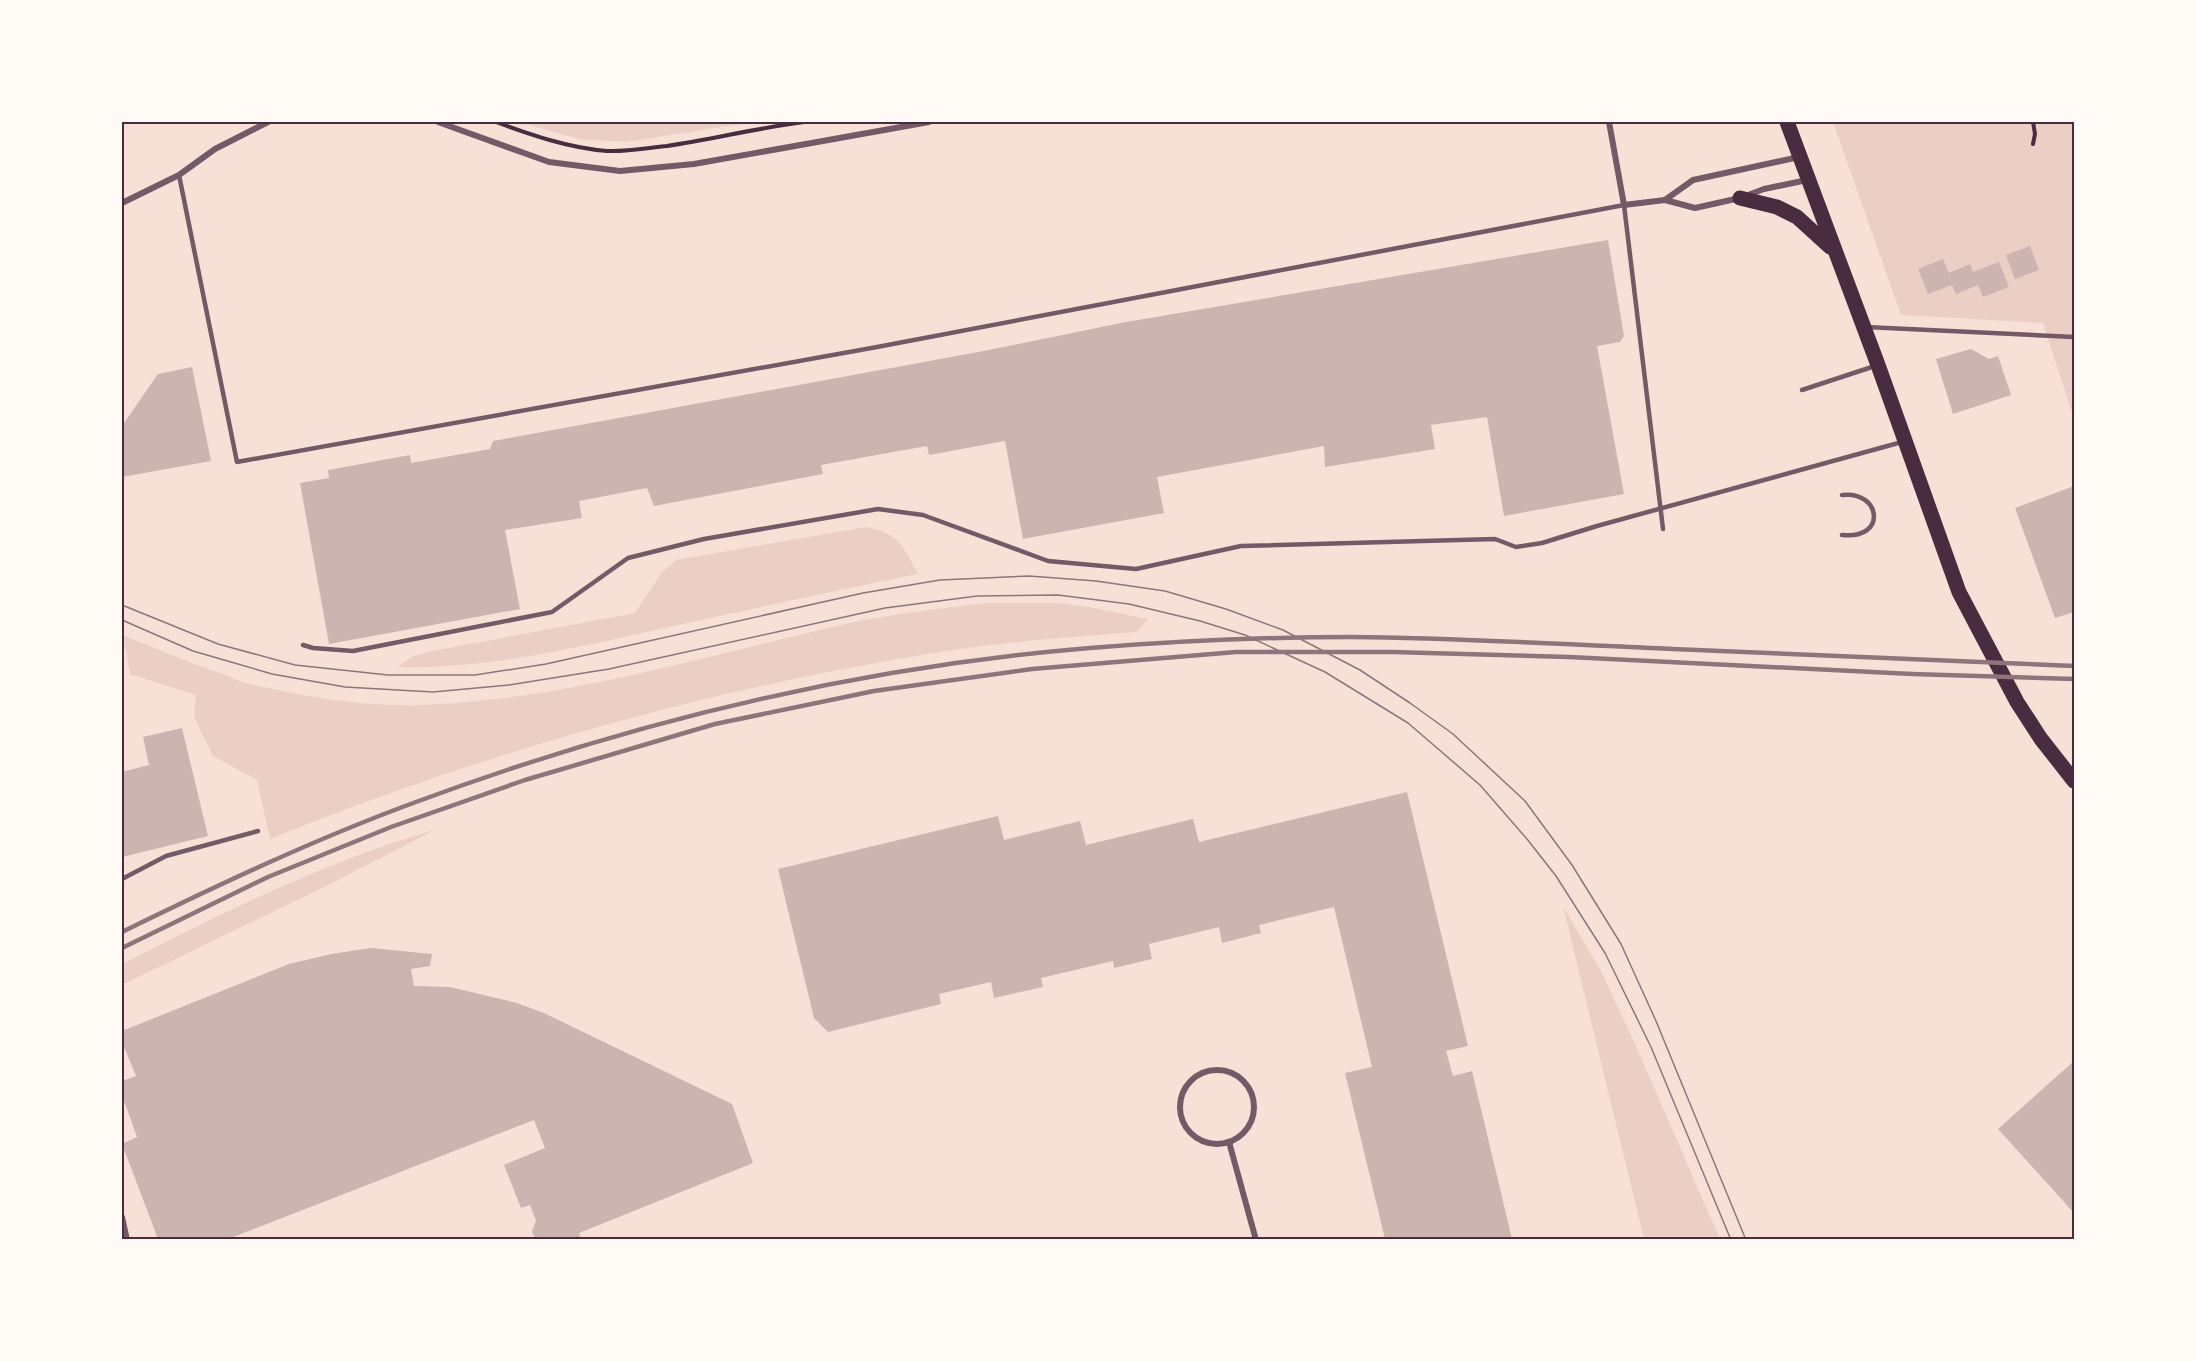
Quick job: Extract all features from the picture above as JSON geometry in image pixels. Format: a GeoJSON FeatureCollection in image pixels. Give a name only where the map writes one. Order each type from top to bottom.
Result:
{"type":"FeatureCollection","features":[{"type":"Feature","properties":{"kind":"main road"},"geometry":{"type":"LineString","coordinates":[[1787,122],[1878,365],[1959,592],[2017,702],[2074,781]]}},
{"type":"Feature","properties":{"kind":"main road"},"geometry":{"type":"LineString","coordinates":[[1740,198],[1777,207],[1797,218],[1834,250]]}},
{"type":"Feature","properties":{"kind":"street"},"geometry":{"type":"LineString","coordinates":[[122,203],[131,201],[179,175],[215,149],[268,122]]}},
{"type":"Feature","properties":{"kind":"street"},"geometry":{"type":"LineString","coordinates":[[438,122],[549,162],[620,171],[694,164],[929,122]]}},
{"type":"Feature","properties":{"kind":"street"},"geometry":{"type":"LineString","coordinates":[[1609,122],[1624,205],[1665,200],[1695,208],[1807,180]]}},
{"type":"Feature","properties":{"kind":"street"},"geometry":{"type":"LineString","coordinates":[[1665,200],[1693,180],[1799,157]]}},
{"type":"Feature","properties":{"kind":"street"},"geometry":{"type":"LineString","coordinates":[[1223,1070],[1234,1074],[1251,1092],[1254,1104],[1253,1116],[1248,1127],[1240,1136],[1229,1142],[1217,1144],[1205,1142],[1186,1128],[1182,1117],[1180,1105],[1189,1083],[1199,1075],[1210,1071],[1223,1070]]}},
{"type":"Feature","properties":{"kind":"street"},"geometry":{"type":"LineString","coordinates":[[1229,1142],[1256,1239]]}},
{"type":"Feature","properties":{"kind":"street"},"geometry":{"type":"LineString","coordinates":[[122,1217],[127,1239]]}},
{"type":"Feature","properties":{"kind":"lane"},"geometry":{"type":"LineString","coordinates":[[179,175],[237,462],[866,349],[1624,205],[1663,529]]}},
{"type":"Feature","properties":{"kind":"lane"},"geometry":{"type":"LineString","coordinates":[[1863,327],[2074,337]]}},
{"type":"Feature","properties":{"kind":"lane"},"geometry":{"type":"LineString","coordinates":[[1802,390],[1878,365]]}},
{"type":"Feature","properties":{"kind":"lane"},"geometry":{"type":"LineString","coordinates":[[303,645],[353,651],[552,612],[628,558],[704,539],[878,509],[923,515],[1048,561],[1136,569],[1241,546],[1495,538],[1516,547],[1542,543],[1905,442]]}},
{"type":"Feature","properties":{"kind":"lane"},"geometry":{"type":"LineString","coordinates":[[1842,495],[1862,496],[1868,501],[1874,521],[1871,528],[1864,533],[1854,536],[1842,535]]}},
{"type":"Feature","properties":{"kind":"lane"},"geometry":{"type":"LineString","coordinates":[[122,879],[166,856],[258,831]]}},
{"type":"Feature","properties":{"kind":"path"},"geometry":{"type":"LineString","coordinates":[[496,122],[532,135],[584,148],[608,151],[700,141],[804,122]]}},
{"type":"Feature","properties":{"kind":"path"},"geometry":{"type":"LineString","coordinates":[[2033,122],[2035,134],[2033,144]]}},
{"type":"Feature","properties":{"kind":"shaded area"},"geometry":{"type":"Polygon","coordinates":[[[518,122],[753,122],[626,142],[579,139],[518,122]]]}},
{"type":"Feature","properties":{"kind":"shaded area"},"geometry":{"type":"Polygon","coordinates":[[[1833,122],[2074,122],[2074,419],[2043,323],[1901,315],[1833,122]]]}},
{"type":"Feature","properties":{"kind":"shaded area"},"geometry":{"type":"Polygon","coordinates":[[[866,527],[886,533],[899,542],[918,574],[532,656],[465,665],[398,667],[411,657],[432,651],[635,613],[662,572],[676,560],[866,527]]]}},
{"type":"Feature","properties":{"kind":"shaded area"},"geometry":{"type":"Polygon","coordinates":[[[986,603],[1057,603],[1148,619],[1137,632],[1018,642],[947,651],[774,683],[689,703],[519,750],[352,807],[270,839],[257,780],[213,756],[194,717],[196,695],[130,674],[123,635],[250,684],[337,700],[420,705],[477,701],[589,684],[865,620],[986,603]]]}},
{"type":"Feature","properties":{"kind":"shaded area"},"geometry":{"type":"Polygon","coordinates":[[[437,829],[314,892],[122,985],[122,964],[199,925],[315,872],[437,829]]]}},
{"type":"Feature","properties":{"kind":"shaded area"},"geometry":{"type":"Polygon","coordinates":[[[1563,906],[1602,973],[1720,1239],[1644,1239],[1563,906]]]}},
{"type":"Feature","properties":{"kind":"building"},"geometry":{"type":"Polygon","coordinates":[[[1608,240],[1624,336],[1620,342],[1597,346],[1624,494],[1504,516],[1487,417],[1431,425],[1435,449],[1325,467],[1324,446],[1157,477],[1164,513],[1023,539],[1005,441],[929,455],[927,446],[821,465],[823,474],[654,506],[647,488],[579,501],[582,518],[505,530],[520,609],[329,644],[300,483],[329,478],[328,470],[410,455],[411,463],[490,449],[493,441],[989,350],[1126,322],[1608,240]]]}},
{"type":"Feature","properties":{"kind":"building"},"geometry":{"type":"Polygon","coordinates":[[[2030,246],[2039,270],[2015,279],[2006,255],[2030,246]]]}},
{"type":"Feature","properties":{"kind":"building"},"geometry":{"type":"Polygon","coordinates":[[[1943,259],[1949,273],[1970,264],[1973,272],[1999,262],[2009,287],[1983,297],[1978,285],[1956,294],[1952,285],[1928,294],[1918,269],[1943,259]]]}},
{"type":"Feature","properties":{"kind":"building"},"geometry":{"type":"Polygon","coordinates":[[[1971,349],[1989,359],[1998,356],[2011,395],[1953,414],[1936,359],[1971,349]]]}},
{"type":"Feature","properties":{"kind":"building"},"geometry":{"type":"Polygon","coordinates":[[[192,367],[211,461],[122,477],[122,426],[158,374],[192,367]]]}},
{"type":"Feature","properties":{"kind":"building"},"geometry":{"type":"Polygon","coordinates":[[[2074,486],[2074,612],[2055,618],[2015,508],[2074,486]]]}},
{"type":"Feature","properties":{"kind":"building"},"geometry":{"type":"Polygon","coordinates":[[[182,728],[208,836],[122,857],[122,772],[149,765],[143,737],[182,728]]]}},
{"type":"Feature","properties":{"kind":"building"},"geometry":{"type":"Polygon","coordinates":[[[1407,792],[1468,1046],[1446,1051],[1453,1076],[1472,1071],[1512,1239],[1385,1239],[1345,1073],[1372,1067],[1334,907],[1259,925],[1261,933],[1222,943],[1219,927],[1149,944],[1152,959],[1114,968],[1113,961],[1041,978],[1043,987],[994,998],[991,982],[939,994],[941,1004],[828,1032],[814,1018],[778,869],[998,816],[1004,840],[1080,821],[1086,845],[1193,819],[1199,842],[1407,792]]]}},
{"type":"Feature","properties":{"kind":"building"},"geometry":{"type":"Polygon","coordinates":[[[371,948],[432,954],[430,966],[411,969],[414,986],[450,987],[517,1003],[544,1013],[732,1104],[753,1163],[579,1233],[581,1239],[535,1239],[532,1231],[536,1221],[530,1205],[521,1208],[504,1165],[545,1148],[534,1120],[228,1239],[158,1239],[122,1144],[137,1137],[122,1095],[122,1081],[136,1076],[122,1042],[122,1031],[289,964],[371,948]]]}},
{"type":"Feature","properties":{"kind":"building"},"geometry":{"type":"Polygon","coordinates":[[[2074,1061],[2074,1213],[1998,1129],[2074,1061]]]}},
{"type":"Feature","properties":{"kind":"tram line"},"geometry":{"type":"LineString","coordinates":[[122,605],[218,644],[295,665],[388,675],[475,675],[546,664],[863,593],[940,580],[1029,576],[1096,581],[1165,591],[1226,609],[1283,630],[1360,670],[1410,703],[1453,734],[1525,801],[1572,865],[1621,944],[1656,1021],[1746,1240]]}},
{"type":"Feature","properties":{"kind":"tram line"},"geometry":{"type":"LineString","coordinates":[[122,620],[193,651],[272,674],[345,687],[433,692],[509,685],[609,669],[885,608],[977,596],[1058,595],[1129,604],[1200,621],[1245,635],[1325,672],[1408,723],[1480,785],[1527,839],[1556,876],[1605,953],[1651,1047],[1731,1240]]}},
{"type":"Feature","properties":{"kind":"railway"},"geometry":{"type":"LineString","coordinates":[[122,932],[341,831],[498,773],[580,747],[748,702],[918,669],[1004,657],[1188,641],[1351,637],[2074,666]]}},
{"type":"Feature","properties":{"kind":"railway"},"geometry":{"type":"LineString","coordinates":[[122,948],[268,877],[391,827],[525,780],[715,724],[874,691],[1032,669],[1236,652],[1392,652],[1569,657],[1912,674],[2074,679]]}}]}
